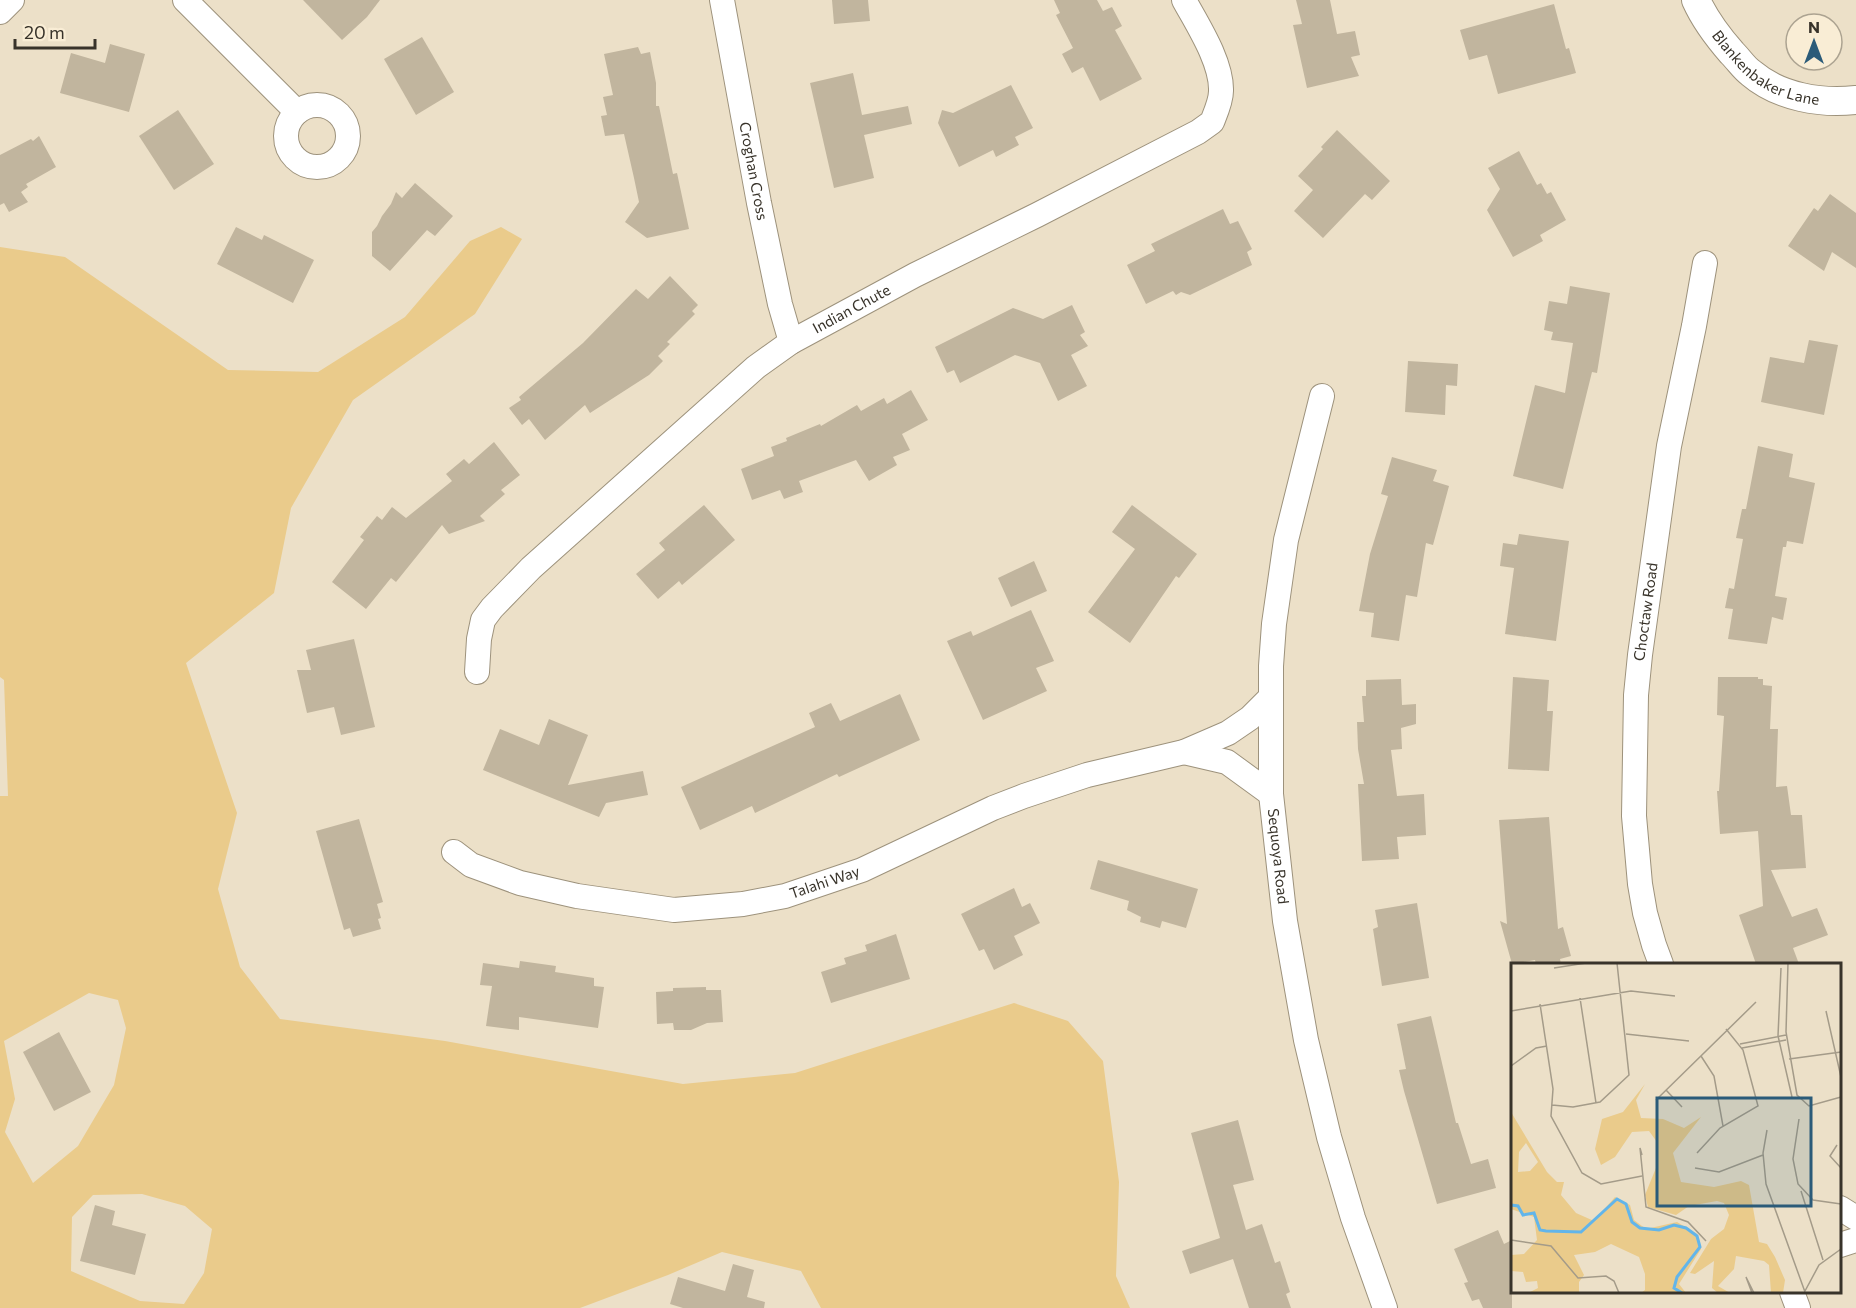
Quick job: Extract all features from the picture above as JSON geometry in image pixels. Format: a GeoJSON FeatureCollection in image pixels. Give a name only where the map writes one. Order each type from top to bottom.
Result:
{"type":"FeatureCollection","features":[{"type":"Feature","properties":{"kind":"street"},"geometry":{"type":"LineString","coordinates":[[0,12],[12,0]]}},
{"type":"Feature","properties":{"kind":"street"},"geometry":{"type":"LineString","coordinates":[[185,0],[297,112]]}},
{"type":"Feature","properties":{"kind":"street","name":"Croghan Cross"},"geometry":{"type":"LineString","coordinates":[[722,0],[759,203],[780,304],[791,342]]}},
{"type":"Feature","properties":{"kind":"street","name":"Indian Chute"},"geometry":{"type":"LineString","coordinates":[[477,672],[483,620],[492,608],[531,568],[756,367],[791,342],[915,275],[1037,215],[1198,132],[1212,122],[1221,90],[1216,65],[1207,41],[1184,0]]}},
{"type":"Feature","properties":{"kind":"street","name":"Blankenbaker Lane"},"geometry":{"type":"LineString","coordinates":[[1696,0],[1701,12],[1721,41],[1752,74],[1777,89],[1797,96],[1824,102],[1856,100]]}},
{"type":"Feature","properties":{"kind":"street","name":"Choctaw Road"},"geometry":{"type":"LineString","coordinates":[[1661,963],[1648,924],[1640,884],[1634,816],[1636,695],[1669,446],[1705,262]]}},
{"type":"Feature","properties":{"kind":"street","name":"Sequoya Road"},"geometry":{"type":"LineString","coordinates":[[1322,396],[1286,540],[1274,624],[1271,666],[1271,794],[1285,921],[1306,1040],[1329,1137],[1353,1218],[1385,1308]]}},
{"type":"Feature","properties":{"kind":"street","name":"Talahi Way"},"geometry":{"type":"LineString","coordinates":[[454,852],[471,865],[520,883],[578,896],[674,910],[743,904],[785,896],[862,870],[993,808],[1024,796],[1087,775],[1184,752],[1228,733],[1250,718],[1271,696]]}},
{"type":"Feature","properties":{"kind":"street","name":"Talahi Way"},"geometry":{"type":"LineString","coordinates":[[1184,752],[1227,762],[1271,794]]}},
{"type":"Feature","properties":{"kind":"street"},"geometry":{"type":"LineString","coordinates":[[1841,1209],[1856,1218]]}},
{"type":"Feature","properties":{"kind":"street"},"geometry":{"type":"LineString","coordinates":[[1841,1244],[1856,1240]]}},
{"type":"Feature","properties":{"kind":"shaded area"},"geometry":{"type":"Polygon","coordinates":[[[501,227],[522,239],[475,314],[353,400],[291,508],[274,593],[186,663],[237,813],[218,889],[240,967],[280,1019],[445,1041],[683,1084],[795,1073],[1014,1003],[1068,1021],[1103,1061],[1119,1182],[1116,1276],[1130,1308],[821,1308],[801,1271],[722,1252],[580,1308],[0,1308],[0,796],[8,796],[4,680],[0,677],[0,247],[65,257],[228,370],[318,372],[405,317],[470,241],[501,227]],[[89,993],[4,1041],[15,1099],[5,1132],[33,1183],[78,1146],[114,1085],[126,1028],[118,1000],[89,993]],[[142,1194],[93,1195],[72,1217],[71,1271],[140,1301],[184,1304],[204,1273],[212,1229],[185,1206],[142,1194]]]}},
{"type":"Feature","properties":{"kind":"building"},"geometry":{"type":"Polygon","coordinates":[[[303,0],[380,0],[367,17],[342,40],[303,0]]]}},
{"type":"Feature","properties":{"kind":"building"},"geometry":{"type":"Polygon","coordinates":[[[832,0],[868,0],[870,21],[834,24],[832,0]]]}},
{"type":"Feature","properties":{"kind":"building"},"geometry":{"type":"Polygon","coordinates":[[[1054,0],[1097,0],[1103,11],[1112,7],[1122,26],[1115,30],[1142,79],[1100,101],[1083,67],[1072,73],[1062,54],[1073,48],[1056,15],[1060,13],[1054,0]]]}},
{"type":"Feature","properties":{"kind":"building"},"geometry":{"type":"Polygon","coordinates":[[[1296,0],[1330,0],[1337,34],[1355,31],[1360,55],[1351,57],[1359,76],[1307,88],[1293,25],[1302,24],[1296,0]]]}},
{"type":"Feature","properties":{"kind":"building"},"geometry":{"type":"Polygon","coordinates":[[[1554,4],[1566,49],[1569,48],[1576,73],[1498,94],[1487,55],[1469,60],[1460,30],[1554,4]]]}},
{"type":"Feature","properties":{"kind":"building"},"geometry":{"type":"Polygon","coordinates":[[[422,37],[454,92],[416,115],[384,59],[422,37]]]}},
{"type":"Feature","properties":{"kind":"building"},"geometry":{"type":"Polygon","coordinates":[[[110,44],[145,54],[129,112],[60,93],[71,53],[105,63],[110,44]]]}},
{"type":"Feature","properties":{"kind":"building"},"geometry":{"type":"Polygon","coordinates":[[[638,47],[641,54],[650,52],[656,83],[656,106],[659,106],[673,174],[677,173],[689,229],[647,238],[625,222],[639,202],[624,134],[605,136],[601,116],[607,115],[603,97],[613,95],[604,54],[638,47]]]}},
{"type":"Feature","properties":{"kind":"building"},"geometry":{"type":"Polygon","coordinates":[[[853,73],[862,115],[908,106],[912,124],[864,135],[874,178],[834,188],[810,83],[853,73]]]}},
{"type":"Feature","properties":{"kind":"building"},"geometry":{"type":"Polygon","coordinates":[[[1011,85],[1033,128],[1015,137],[1019,145],[996,157],[993,150],[959,167],[938,123],[942,110],[953,113],[1011,85]]]}},
{"type":"Feature","properties":{"kind":"building"},"geometry":{"type":"Polygon","coordinates":[[[178,110],[214,164],[174,190],[139,136],[178,110]]]}},
{"type":"Feature","properties":{"kind":"building"},"geometry":{"type":"Polygon","coordinates":[[[1337,130],[1390,181],[1372,200],[1365,194],[1323,238],[1294,211],[1313,190],[1298,176],[1337,130]]]}},
{"type":"Feature","properties":{"kind":"building"},"geometry":{"type":"Polygon","coordinates":[[[39,136],[56,167],[26,184],[28,187],[21,192],[28,202],[9,212],[4,203],[0,205],[0,155],[31,139],[33,141],[39,136]]]}},
{"type":"Feature","properties":{"kind":"building"},"geometry":{"type":"Polygon","coordinates":[[[1519,151],[1537,185],[1541,183],[1547,194],[1551,192],[1566,220],[1540,235],[1543,241],[1513,257],[1487,210],[1500,189],[1488,168],[1519,151]]]}},
{"type":"Feature","properties":{"kind":"building"},"geometry":{"type":"Polygon","coordinates":[[[415,183],[453,216],[435,236],[427,230],[390,271],[372,256],[372,232],[391,204],[396,192],[402,198],[415,183]]]}},
{"type":"Feature","properties":{"kind":"building"},"geometry":{"type":"Polygon","coordinates":[[[1830,194],[1856,213],[1856,268],[1832,252],[1824,271],[1788,246],[1814,208],[1818,211],[1830,194]]]}},
{"type":"Feature","properties":{"kind":"building"},"geometry":{"type":"Polygon","coordinates":[[[1223,209],[1230,224],[1238,221],[1252,249],[1247,252],[1252,265],[1190,295],[1181,292],[1176,295],[1173,291],[1146,304],[1127,265],[1155,251],[1151,244],[1223,209]]]}},
{"type":"Feature","properties":{"kind":"building"},"geometry":{"type":"Polygon","coordinates":[[[236,227],[262,240],[264,235],[314,260],[293,303],[217,264],[236,227]]]}},
{"type":"Feature","properties":{"kind":"building"},"geometry":{"type":"Polygon","coordinates":[[[670,276],[698,305],[692,311],[695,314],[667,342],[670,344],[658,356],[663,361],[649,375],[590,413],[585,405],[545,440],[529,419],[522,425],[509,408],[521,400],[519,397],[583,343],[636,289],[648,299],[670,276]]]}},
{"type":"Feature","properties":{"kind":"building"},"geometry":{"type":"Polygon","coordinates":[[[1570,286],[1610,293],[1597,373],[1592,372],[1563,489],[1513,476],[1535,385],[1565,393],[1573,343],[1551,340],[1553,332],[1544,330],[1549,301],[1567,304],[1570,286]]]}},
{"type":"Feature","properties":{"kind":"building"},"geometry":{"type":"Polygon","coordinates":[[[1072,305],[1085,332],[1080,335],[1088,346],[1071,355],[1087,386],[1058,401],[1040,363],[1015,355],[960,383],[954,370],[947,373],[935,347],[1013,308],[1043,319],[1072,305]]]}},
{"type":"Feature","properties":{"kind":"building"},"geometry":{"type":"Polygon","coordinates":[[[1809,340],[1838,345],[1824,415],[1761,402],[1770,357],[1804,363],[1809,340]]]}},
{"type":"Feature","properties":{"kind":"building"},"geometry":{"type":"Polygon","coordinates":[[[1408,361],[1458,364],[1457,386],[1446,385],[1445,415],[1405,412],[1408,361]]]}},
{"type":"Feature","properties":{"kind":"building"},"geometry":{"type":"Polygon","coordinates":[[[911,390],[928,420],[902,434],[910,450],[893,457],[897,465],[869,481],[856,460],[799,481],[803,492],[784,499],[780,490],[752,500],[741,469],[774,456],[771,447],[787,441],[786,438],[820,424],[821,426],[857,405],[861,411],[884,398],[887,404],[911,390]]]}},
{"type":"Feature","properties":{"kind":"building"},"geometry":{"type":"Polygon","coordinates":[[[494,442],[520,475],[501,490],[505,494],[480,516],[485,521],[449,534],[442,525],[396,582],[391,578],[366,609],[332,582],[364,540],[360,537],[377,516],[382,520],[392,507],[406,518],[452,481],[446,474],[464,459],[469,464],[494,442]]]}},
{"type":"Feature","properties":{"kind":"building"},"geometry":{"type":"Polygon","coordinates":[[[1758,446],[1793,454],[1789,477],[1815,483],[1803,544],[1787,541],[1786,547],[1783,547],[1775,596],[1787,598],[1783,620],[1772,617],[1767,644],[1728,639],[1733,609],[1725,608],[1729,588],[1734,589],[1743,539],[1736,538],[1742,509],[1746,509],[1758,446]]]}},
{"type":"Feature","properties":{"kind":"building"},"geometry":{"type":"Polygon","coordinates":[[[1392,457],[1437,470],[1433,481],[1449,486],[1433,545],[1426,543],[1417,597],[1406,595],[1399,641],[1371,637],[1374,613],[1359,611],[1370,554],[1388,496],[1381,494],[1392,457]]]}},
{"type":"Feature","properties":{"kind":"building"},"geometry":{"type":"Polygon","coordinates":[[[704,505],[735,540],[682,585],[679,581],[658,599],[636,574],[665,550],[659,543],[704,505]]]}},
{"type":"Feature","properties":{"kind":"building"},"geometry":{"type":"Polygon","coordinates":[[[1132,505],[1197,554],[1179,578],[1176,576],[1130,643],[1088,612],[1135,549],[1112,532],[1132,505]]]}},
{"type":"Feature","properties":{"kind":"building"},"geometry":{"type":"Polygon","coordinates":[[[1519,534],[1569,541],[1556,641],[1505,634],[1514,568],[1500,566],[1503,543],[1517,545],[1519,534]]]}},
{"type":"Feature","properties":{"kind":"building"},"geometry":{"type":"Polygon","coordinates":[[[1034,561],[1047,591],[1011,607],[998,578],[1034,561]]]}},
{"type":"Feature","properties":{"kind":"building"},"geometry":{"type":"Polygon","coordinates":[[[1031,610],[1054,661],[1036,668],[1047,691],[983,720],[947,641],[971,631],[973,636],[1031,610]]]}},
{"type":"Feature","properties":{"kind":"building"},"geometry":{"type":"Polygon","coordinates":[[[354,639],[375,727],[341,735],[334,707],[307,713],[297,670],[311,670],[306,650],[354,639]]]}},
{"type":"Feature","properties":{"kind":"building"},"geometry":{"type":"Polygon","coordinates":[[[1513,677],[1549,680],[1547,711],[1553,711],[1549,771],[1508,769],[1513,677]]]}},
{"type":"Feature","properties":{"kind":"building"},"geometry":{"type":"Polygon","coordinates":[[[1718,677],[1758,677],[1758,679],[1763,679],[1763,685],[1772,686],[1770,729],[1778,729],[1776,787],[1787,786],[1791,815],[1802,815],[1806,868],[1771,870],[1792,917],[1817,908],[1828,935],[1793,948],[1799,963],[1756,963],[1739,915],[1763,906],[1758,831],[1720,834],[1717,791],[1719,791],[1724,716],[1717,715],[1718,677]]]}},
{"type":"Feature","properties":{"kind":"building"},"geometry":{"type":"Polygon","coordinates":[[[1401,679],[1402,705],[1416,704],[1416,724],[1401,728],[1402,749],[1391,750],[1397,796],[1424,794],[1426,835],[1397,837],[1399,859],[1362,861],[1358,784],[1364,784],[1358,749],[1357,722],[1364,722],[1362,696],[1366,696],[1366,680],[1401,679]]]}},
{"type":"Feature","properties":{"kind":"building"},"geometry":{"type":"Polygon","coordinates":[[[900,694],[920,740],[839,777],[837,774],[755,813],[752,806],[700,830],[681,787],[815,727],[809,713],[831,703],[840,721],[900,694]]]}},
{"type":"Feature","properties":{"kind":"building"},"geometry":{"type":"Polygon","coordinates":[[[549,719],[588,735],[568,785],[643,771],[648,795],[606,803],[599,817],[483,770],[500,729],[539,745],[549,719]]]}},
{"type":"Feature","properties":{"kind":"building"},"geometry":{"type":"Polygon","coordinates":[[[1549,817],[1558,929],[1563,927],[1571,956],[1560,959],[1561,963],[1536,963],[1535,960],[1512,963],[1500,921],[1507,924],[1499,820],[1549,817]]]}},
{"type":"Feature","properties":{"kind":"building"},"geometry":{"type":"Polygon","coordinates":[[[359,819],[383,902],[377,904],[381,929],[353,937],[350,928],[344,930],[316,831],[359,819]]]}},
{"type":"Feature","properties":{"kind":"building"},"geometry":{"type":"Polygon","coordinates":[[[1098,860],[1198,889],[1186,928],[1162,921],[1160,928],[1140,922],[1141,917],[1127,910],[1129,901],[1090,889],[1098,860]]]}},
{"type":"Feature","properties":{"kind":"building"},"geometry":{"type":"Polygon","coordinates":[[[1014,888],[1022,907],[1030,903],[1040,923],[1014,936],[1023,955],[994,970],[984,949],[979,951],[961,914],[1014,888]]]}},
{"type":"Feature","properties":{"kind":"building"},"geometry":{"type":"Polygon","coordinates":[[[1417,903],[1429,978],[1382,986],[1373,929],[1378,927],[1375,910],[1417,903]]]}},
{"type":"Feature","properties":{"kind":"building"},"geometry":{"type":"Polygon","coordinates":[[[896,934],[910,979],[831,1003],[821,972],[846,964],[844,958],[867,951],[865,945],[896,934]]]}},
{"type":"Feature","properties":{"kind":"building"},"geometry":{"type":"Polygon","coordinates":[[[520,961],[556,966],[555,972],[594,978],[594,986],[604,987],[598,1028],[519,1017],[519,1030],[486,1026],[492,986],[480,985],[483,963],[519,968],[520,961]]]}},
{"type":"Feature","properties":{"kind":"building"},"geometry":{"type":"Polygon","coordinates":[[[706,987],[706,990],[721,990],[723,1022],[707,1023],[691,1030],[674,1030],[673,1023],[657,1024],[656,992],[673,991],[673,988],[706,987]]]}},
{"type":"Feature","properties":{"kind":"building"},"geometry":{"type":"Polygon","coordinates":[[[1431,1016],[1456,1123],[1458,1123],[1471,1164],[1488,1159],[1496,1188],[1437,1204],[1399,1070],[1406,1069],[1397,1024],[1431,1016]]]}},
{"type":"Feature","properties":{"kind":"building"},"geometry":{"type":"Polygon","coordinates":[[[59,1032],[91,1092],[54,1111],[23,1052],[59,1032]]]}},
{"type":"Feature","properties":{"kind":"building"},"geometry":{"type":"Polygon","coordinates":[[[1238,1120],[1254,1180],[1233,1185],[1246,1230],[1262,1224],[1275,1263],[1280,1261],[1290,1292],[1286,1294],[1291,1308],[1249,1308],[1233,1259],[1190,1274],[1182,1251],[1220,1238],[1191,1133],[1238,1120]]]}},
{"type":"Feature","properties":{"kind":"building"},"geometry":{"type":"Polygon","coordinates":[[[95,1205],[115,1211],[112,1225],[146,1234],[135,1275],[80,1261],[95,1205]]]}},
{"type":"Feature","properties":{"kind":"building"},"geometry":{"type":"Polygon","coordinates":[[[1498,1230],[1504,1244],[1511,1240],[1512,1308],[1483,1308],[1479,1299],[1472,1301],[1464,1283],[1468,1282],[1454,1249],[1498,1230]]]}},
{"type":"Feature","properties":{"kind":"building"},"geometry":{"type":"Polygon","coordinates":[[[733,1264],[754,1270],[747,1297],[765,1302],[764,1308],[683,1308],[670,1304],[678,1277],[725,1291],[733,1264]]]}}]}
